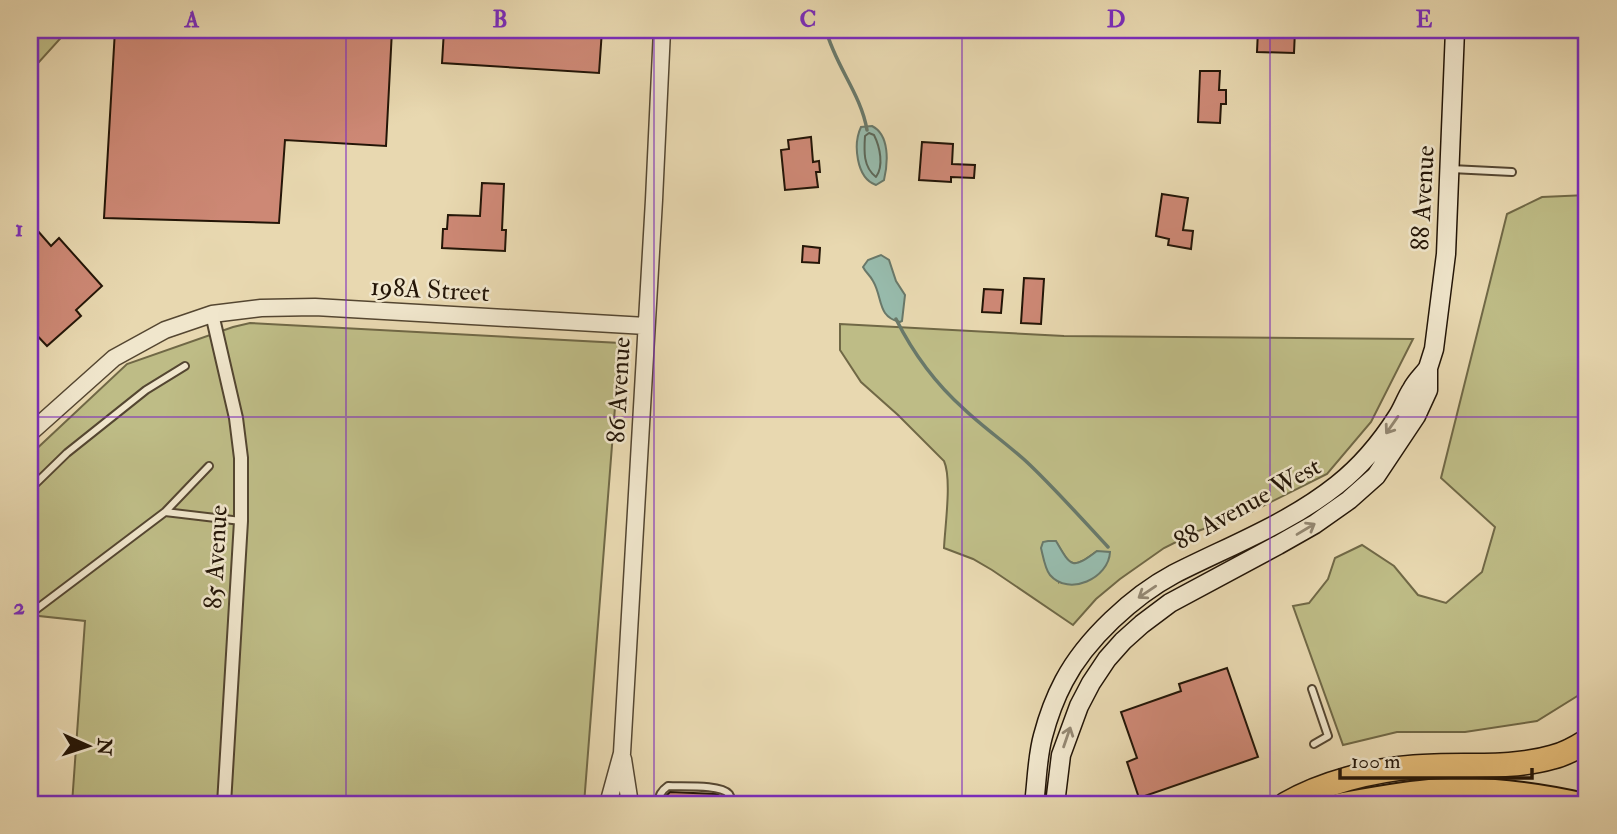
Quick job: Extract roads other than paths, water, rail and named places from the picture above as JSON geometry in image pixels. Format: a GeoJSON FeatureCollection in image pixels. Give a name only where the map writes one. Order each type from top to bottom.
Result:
{"type":"FeatureCollection","features":[{"type":"Feature","properties":{"kind":"highway"},"geometry":{"type":"LineString","coordinates":[[1286,804],[1314,791],[1377,772],[1416,767],[1537,761],[1571,751],[1587,741]]}},
{"type":"Feature","properties":{"kind":"main road","name":"88 Avenue"},"geometry":{"type":"LineString","coordinates":[[1428,368],[1434,349],[1446,254],[1455,30]]}},
{"type":"Feature","properties":{"kind":"main road","name":"88 Avenue West"},"geometry":{"type":"LineString","coordinates":[[1034,804],[1042,738],[1052,709],[1065,679],[1090,643],[1142,594],[1173,575],[1256,535],[1311,504],[1339,484],[1381,440],[1413,386],[1428,368]]}},
{"type":"Feature","properties":{"kind":"main road","name":"88 Avenue West"},"geometry":{"type":"LineString","coordinates":[[1055,804],[1061,755],[1079,706],[1107,659],[1123,640],[1170,603],[1315,524],[1349,500],[1376,476],[1416,416],[1428,390],[1428,368]]}},
{"type":"Feature","properties":{"kind":"main road"},"geometry":{"type":"LineString","coordinates":[[1336,804],[1438,789],[1478,789],[1540,795],[1587,804]]}},
{"type":"Feature","properties":{"kind":"street","name":"86 Avenue"},"geometry":{"type":"LineString","coordinates":[[608,804],[622,753],[662,30]]}},
{"type":"Feature","properties":{"kind":"street","name":"198A Street"},"geometry":{"type":"LineString","coordinates":[[32,427],[114,358],[164,330],[212,314],[261,308],[314,307],[646,327]]}},
{"type":"Feature","properties":{"kind":"street","name":"85 Avenue"},"geometry":{"type":"LineString","coordinates":[[212,314],[236,418],[241,458],[241,521],[224,804]]}},
{"type":"Feature","properties":{"kind":"street","name":"86 Avenue"},"geometry":{"type":"LineString","coordinates":[[622,753],[630,804]]}},
{"type":"Feature","properties":{"kind":"lane"},"geometry":{"type":"LineString","coordinates":[[1449,169],[1512,172]]}},
{"type":"Feature","properties":{"kind":"lane"},"geometry":{"type":"LineString","coordinates":[[30,489],[67,453],[146,390],[185,366]]}},
{"type":"Feature","properties":{"kind":"lane"},"geometry":{"type":"LineString","coordinates":[[30,614],[164,512],[209,466]]}},
{"type":"Feature","properties":{"kind":"lane"},"geometry":{"type":"LineString","coordinates":[[164,512],[241,521]]}},
{"type":"Feature","properties":{"kind":"lane"},"geometry":{"type":"LineString","coordinates":[[1312,689],[1328,736],[1314,744]]}},
{"type":"Feature","properties":{"kind":"lane"},"geometry":{"type":"LineString","coordinates":[[658,804],[662,791],[668,786],[718,788],[728,792],[731,804]]}},
{"type":"Feature","properties":{"kind":"water"},"geometry":{"type":"Polygon","coordinates":[[[872,126],[882,136],[886,150],[884,180],[876,185],[869,181],[860,168],[857,151],[861,127],[872,126]]]}},
{"type":"Feature","properties":{"kind":"water"},"geometry":{"type":"Polygon","coordinates":[[[881,255],[889,260],[896,281],[905,295],[900,322],[887,316],[876,287],[863,267],[868,260],[881,255]]]}},
{"type":"Feature","properties":{"kind":"water"},"geometry":{"type":"Polygon","coordinates":[[[1056,541],[1073,563],[1082,561],[1097,551],[1110,552],[1108,561],[1096,577],[1087,582],[1067,584],[1058,581],[1048,572],[1043,558],[1041,548],[1043,542],[1056,541]]]}},
{"type":"Feature","properties":{"kind":"waterway"},"geometry":{"type":"LineString","coordinates":[[826,30],[859,104],[867,130]]}},
{"type":"Feature","properties":{"kind":"waterway"},"geometry":{"type":"LineString","coordinates":[[896,319],[918,356],[944,389],[1030,465],[1108,547]]}}]}
